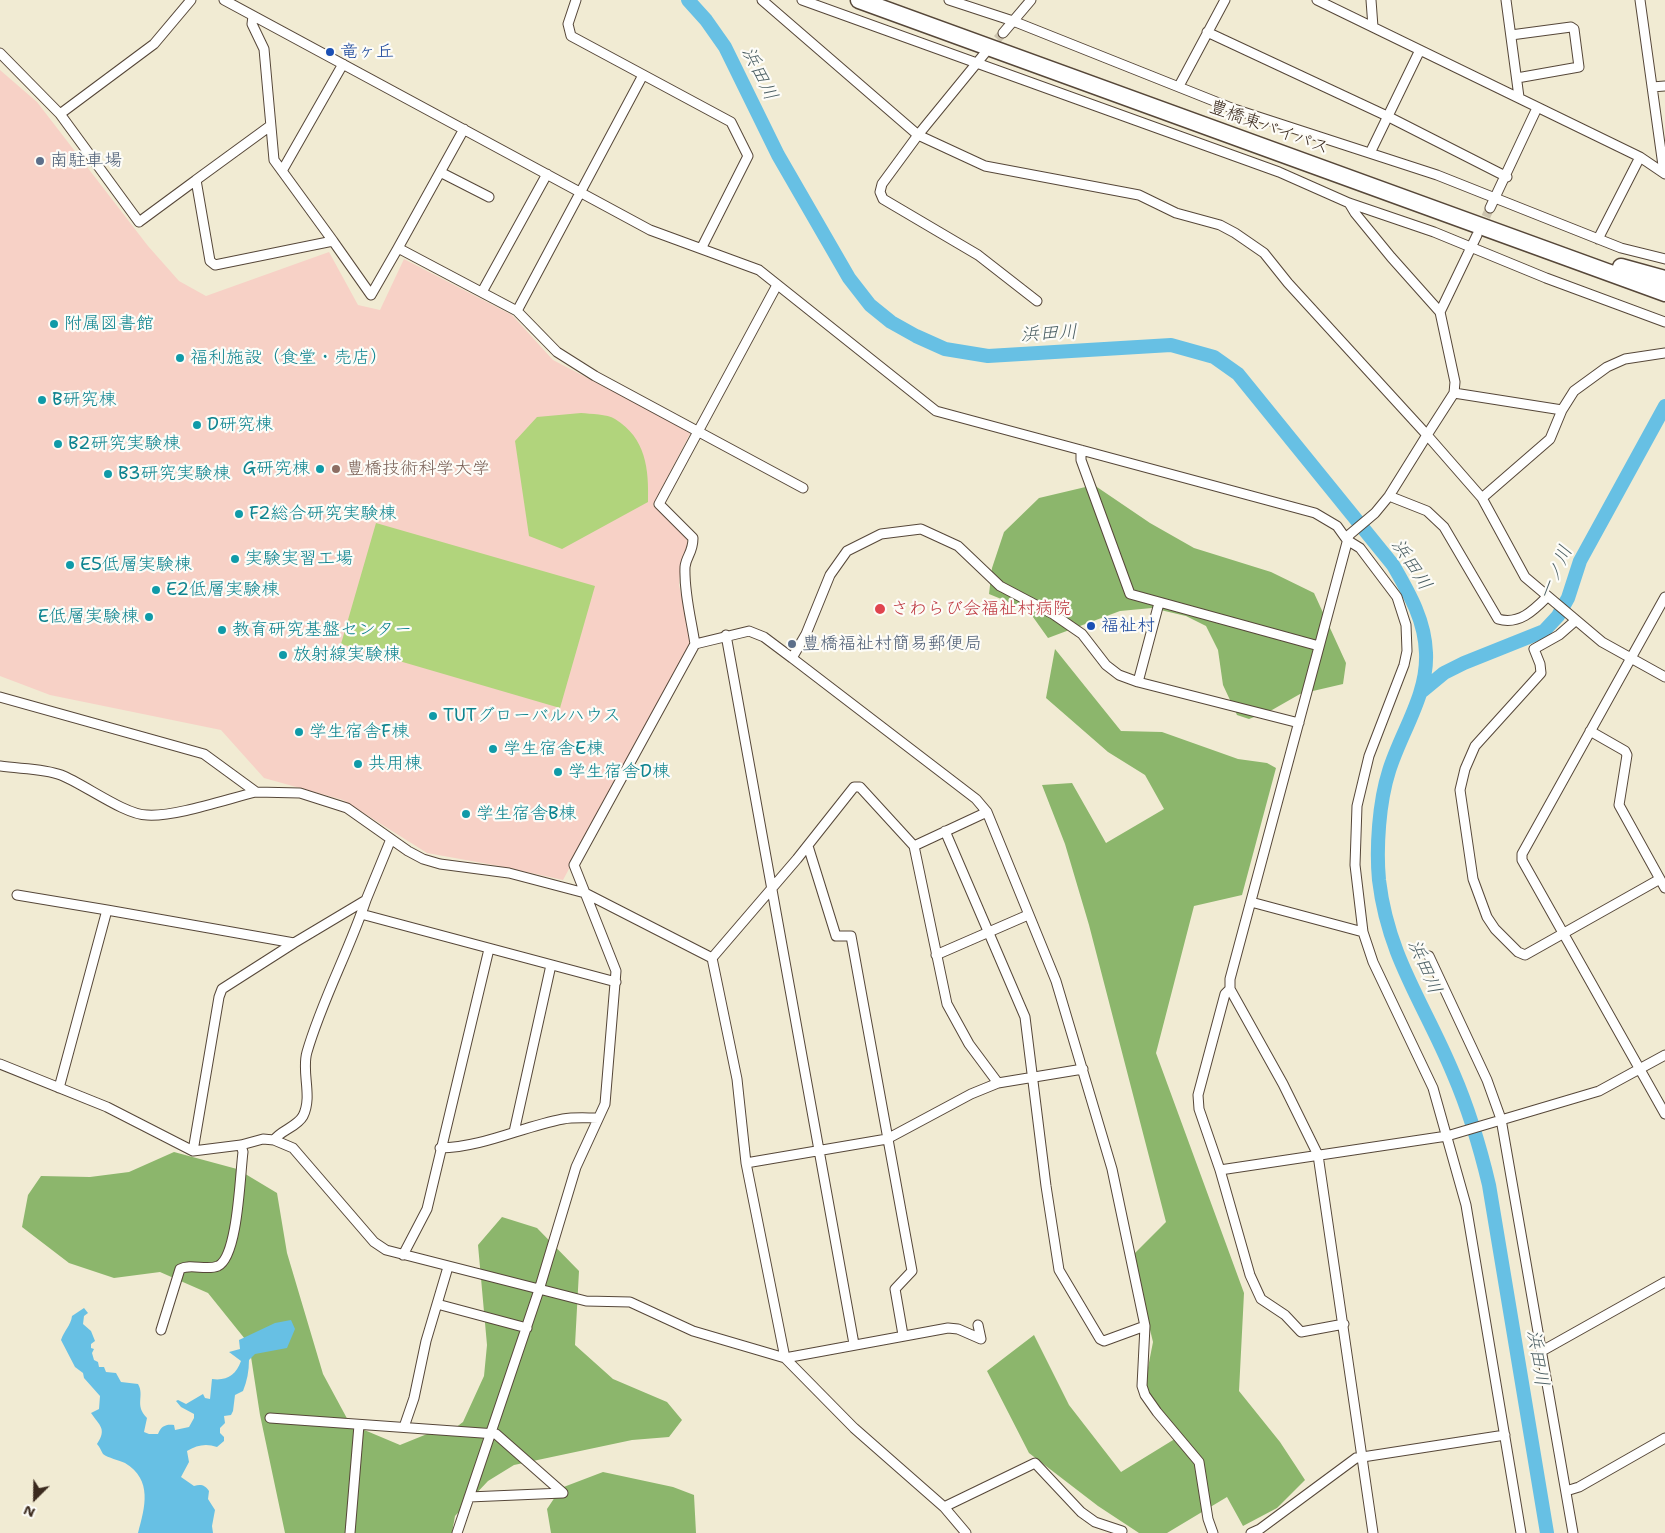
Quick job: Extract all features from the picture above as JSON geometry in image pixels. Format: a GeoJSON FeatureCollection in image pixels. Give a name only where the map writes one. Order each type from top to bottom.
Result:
{"type":"FeatureCollection","features":[{"type":"Feature","properties":{"kind":"highway","name":"豊橋東バイパス"},"geometry":{"type":"LineString","coordinates":[[859,0],[1477,231],[1664,290]]}},
{"type":"Feature","properties":{"kind":"street"},"geometry":{"type":"LineString","coordinates":[[60,114],[154,44],[191,0]]}},
{"type":"Feature","properties":{"kind":"street"},"geometry":{"type":"LineString","coordinates":[[224,0],[650,230],[702,247],[759,270],[936,411],[1315,514],[1336,526],[1360,548],[1397,597],[1406,625],[1407,651],[1404,665],[1369,756],[1357,806],[1355,865],[1364,932],[1373,962],[1433,1088],[1449,1135],[1466,1205],[1521,1533]]}},
{"type":"Feature","properties":{"kind":"street"},"geometry":{"type":"LineString","coordinates":[[576,0],[568,24],[571,36],[730,122],[748,156],[702,247]]}},
{"type":"Feature","properties":{"kind":"street"},"geometry":{"type":"LineString","coordinates":[[762,0],[918,135],[985,166],[1139,195],[1176,213],[1220,225],[1264,253],[1288,283],[1482,498],[1525,577],[1602,642],[1665,677]]}},
{"type":"Feature","properties":{"kind":"street"},"geometry":{"type":"LineString","coordinates":[[802,0],[1279,172],[1349,203],[1471,246],[1546,278],[1665,322]]}},
{"type":"Feature","properties":{"kind":"street"},"geometry":{"type":"LineString","coordinates":[[949,0],[1014,21],[1234,109],[1370,153],[1495,197],[1621,248],[1665,259]]}},
{"type":"Feature","properties":{"kind":"street"},"geometry":{"type":"LineString","coordinates":[[1003,33],[1031,0]]}},
{"type":"Feature","properties":{"kind":"street"},"geometry":{"type":"LineString","coordinates":[[1179,86],[1225,0]]}},
{"type":"Feature","properties":{"kind":"street"},"geometry":{"type":"LineString","coordinates":[[1317,0],[1640,157],[1665,174]]}},
{"type":"Feature","properties":{"kind":"street"},"geometry":{"type":"LineString","coordinates":[[1371,0],[1373,27]]}},
{"type":"Feature","properties":{"kind":"street"},"geometry":{"type":"LineString","coordinates":[[1506,0],[1519,97]]}},
{"type":"Feature","properties":{"kind":"street"},"geometry":{"type":"LineString","coordinates":[[1640,0],[1652,87],[1661,127],[1665,174]]}},
{"type":"Feature","properties":{"kind":"street"},"geometry":{"type":"LineString","coordinates":[[253,16],[252,24],[264,49],[274,160],[371,296],[464,129]]}},
{"type":"Feature","properties":{"kind":"street"},"geometry":{"type":"LineString","coordinates":[[1511,35],[1571,27],[1574,29],[1580,67],[1517,78]]}},
{"type":"Feature","properties":{"kind":"street"},"geometry":{"type":"LineString","coordinates":[[1207,32],[1387,116],[1506,177]]}},
{"type":"Feature","properties":{"kind":"street"},"geometry":{"type":"LineString","coordinates":[[1370,153],[1420,50]]}},
{"type":"Feature","properties":{"kind":"street"},"geometry":{"type":"LineString","coordinates":[[0,53],[60,114],[139,222],[270,126]]}},
{"type":"Feature","properties":{"kind":"street"},"geometry":{"type":"LineString","coordinates":[[985,53],[918,135],[882,184],[880,192],[883,199],[978,255],[1037,302]]}},
{"type":"Feature","properties":{"kind":"street"},"geometry":{"type":"LineString","coordinates":[[282,171],[344,64]]}},
{"type":"Feature","properties":{"kind":"street"},"geometry":{"type":"LineString","coordinates":[[517,311],[643,75]]}},
{"type":"Feature","properties":{"kind":"street"},"geometry":{"type":"LineString","coordinates":[[1652,87],[1665,86]]}},
{"type":"Feature","properties":{"kind":"street"},"geometry":{"type":"LineString","coordinates":[[1490,208],[1537,108]]}},
{"type":"Feature","properties":{"kind":"street"},"geometry":{"type":"LineString","coordinates":[[1598,239],[1640,157]]}},
{"type":"Feature","properties":{"kind":"street"},"geometry":{"type":"LineString","coordinates":[[440,172],[489,197]]}},
{"type":"Feature","properties":{"kind":"street"},"geometry":{"type":"LineString","coordinates":[[482,292],[547,174]]}},
{"type":"Feature","properties":{"kind":"street"},"geometry":{"type":"LineString","coordinates":[[196,180],[210,261],[215,265],[332,241]]}},
{"type":"Feature","properties":{"kind":"street"},"geometry":{"type":"LineString","coordinates":[[1349,203],[1391,257],[1440,312],[1448,342],[1455,382],[1454,392],[1389,496],[1375,513],[1348,538],[1230,979],[1230,989],[1283,1084],[1318,1155],[1364,1458],[1373,1533]]}},
{"type":"Feature","properties":{"kind":"street"},"geometry":{"type":"LineString","coordinates":[[1440,312],[1477,231]]}},
{"type":"Feature","properties":{"kind":"street"},"geometry":{"type":"LineString","coordinates":[[398,248],[517,311],[557,352],[595,376],[803,488]]}},
{"type":"Feature","properties":{"kind":"street"},"geometry":{"type":"LineString","coordinates":[[457,1533],[527,1328],[576,1167],[605,1104],[616,971],[574,865],[696,644],[685,587],[685,563],[693,550],[693,538],[659,504],[777,285]]}},
{"type":"Feature","properties":{"kind":"street"},"geometry":{"type":"LineString","coordinates":[[1482,498],[1550,439],[1562,410],[1574,391],[1606,367],[1625,358],[1665,353]]}},
{"type":"Feature","properties":{"kind":"street"},"geometry":{"type":"LineString","coordinates":[[1454,392],[1562,410]]}},
{"type":"Feature","properties":{"kind":"street"},"geometry":{"type":"LineString","coordinates":[[1081,450],[1080,460],[1130,594],[1319,646]]}},
{"type":"Feature","properties":{"kind":"street"},"geometry":{"type":"LineString","coordinates":[[1389,496],[1427,511],[1444,528],[1498,618],[1506,621],[1518,620],[1549,598]]}},
{"type":"Feature","properties":{"kind":"street"},"geometry":{"type":"LineString","coordinates":[[792,658],[806,634],[830,575],[848,551],[881,534],[920,529],[958,546],[1000,586],[1053,614],[1082,634],[1106,665],[1119,675],[1138,682],[1299,723]]}},
{"type":"Feature","properties":{"kind":"street"},"geometry":{"type":"LineString","coordinates":[[1665,597],[1522,854],[1522,860],[1665,1114]]}},
{"type":"Feature","properties":{"kind":"street"},"geometry":{"type":"LineString","coordinates":[[1138,682],[1159,603]]}},
{"type":"Feature","properties":{"kind":"street"},"geometry":{"type":"LineString","coordinates":[[1575,620],[1559,635],[1534,649],[1540,664],[1541,673],[1475,746],[1465,769],[1460,790],[1473,879],[1488,917],[1495,929],[1518,952],[1525,955],[1660,879]]}},
{"type":"Feature","properties":{"kind":"street"},"geometry":{"type":"LineString","coordinates":[[696,644],[726,635],[750,631],[764,636],[976,799],[987,812],[1056,981],[1112,1169],[1145,1326],[1142,1386],[1145,1395],[1157,1412],[1199,1462],[1208,1519],[1213,1533]]}},
{"type":"Feature","properties":{"kind":"street"},"geometry":{"type":"LineString","coordinates":[[726,635],[773,886],[818,1151],[854,1344]]}},
{"type":"Feature","properties":{"kind":"street"},"geometry":{"type":"LineString","coordinates":[[0,697],[204,754],[256,792]]}},
{"type":"Feature","properties":{"kind":"street"},"geometry":{"type":"LineString","coordinates":[[1590,731],[1625,751],[1627,755],[1619,805],[1665,888]]}},
{"type":"Feature","properties":{"kind":"street"},"geometry":{"type":"LineString","coordinates":[[0,766],[59,774],[94,790],[131,812],[146,816],[166,814],[256,792],[300,792],[347,808],[408,851],[432,861],[509,873],[585,893],[712,958]]}},
{"type":"Feature","properties":{"kind":"street"},"geometry":{"type":"LineString","coordinates":[[712,958],[808,846],[854,788],[860,787],[914,846],[947,1004],[969,1044],[998,1083]]}},
{"type":"Feature","properties":{"kind":"street"},"geometry":{"type":"LineString","coordinates":[[914,846],[987,812]]}},
{"type":"Feature","properties":{"kind":"street"},"geometry":{"type":"LineString","coordinates":[[945,831],[1025,1017],[1031,1078],[1059,1270],[1100,1339],[1104,1341],[1145,1326]]}},
{"type":"Feature","properties":{"kind":"street"},"geometry":{"type":"LineString","coordinates":[[274,1140],[279,1133],[288,1129],[303,1117],[308,1092],[306,1055],[334,977],[391,839]]}},
{"type":"Feature","properties":{"kind":"street"},"geometry":{"type":"LineString","coordinates":[[808,846],[836,936],[851,936],[912,1271],[894,1289],[903,1335]]}},
{"type":"Feature","properties":{"kind":"street"},"geometry":{"type":"LineString","coordinates":[[17,895],[294,943]]}},
{"type":"Feature","properties":{"kind":"street"},"geometry":{"type":"LineString","coordinates":[[193,1151],[219,997],[222,989],[366,900]]}},
{"type":"Feature","properties":{"kind":"street"},"geometry":{"type":"LineString","coordinates":[[1251,902],[1364,932]]}},
{"type":"Feature","properties":{"kind":"street"},"geometry":{"type":"LineString","coordinates":[[60,1088],[107,910]]}},
{"type":"Feature","properties":{"kind":"street"},"geometry":{"type":"LineString","coordinates":[[361,914],[616,982]]}},
{"type":"Feature","properties":{"kind":"street"},"geometry":{"type":"LineString","coordinates":[[936,955],[1028,915]]}},
{"type":"Feature","properties":{"kind":"street"},"geometry":{"type":"LineString","coordinates":[[403,1255],[427,1209],[440,1148],[489,949]]}},
{"type":"Feature","properties":{"kind":"street"},"geometry":{"type":"LineString","coordinates":[[1429,956],[1487,1080],[1499,1120],[1542,1351],[1573,1533]]}},
{"type":"Feature","properties":{"kind":"street"},"geometry":{"type":"LineString","coordinates":[[712,958],[737,1080],[746,1163],[785,1358],[854,1428],[944,1507],[966,1533]]}},
{"type":"Feature","properties":{"kind":"street"},"geometry":{"type":"LineString","coordinates":[[514,1132],[551,965]]}},
{"type":"Feature","properties":{"kind":"street"},"geometry":{"type":"LineString","coordinates":[[1230,989],[1225,994],[1198,1095],[1199,1108],[1220,1170],[1250,1275],[1261,1299],[1285,1314],[1301,1332],[1344,1324]]}},
{"type":"Feature","properties":{"kind":"street"},"geometry":{"type":"LineString","coordinates":[[1220,1170],[1449,1135],[1599,1091],[1665,1055]]}},
{"type":"Feature","properties":{"kind":"street"},"geometry":{"type":"LineString","coordinates":[[0,1064],[107,1107],[193,1151],[241,1145],[263,1140],[274,1140],[293,1148],[374,1242],[386,1250],[586,1301],[630,1302],[693,1332],[785,1358],[948,1328],[958,1329],[981,1339],[978,1325]]}},
{"type":"Feature","properties":{"kind":"street"},"geometry":{"type":"LineString","coordinates":[[746,1163],[887,1139],[971,1094],[998,1083],[1083,1069]]}},
{"type":"Feature","properties":{"kind":"street"},"geometry":{"type":"LineString","coordinates":[[440,1148],[459,1148],[488,1142],[514,1132],[564,1118],[598,1118]]}},
{"type":"Feature","properties":{"kind":"street"},"geometry":{"type":"LineString","coordinates":[[161,1330],[180,1269],[185,1266],[217,1267],[224,1261],[232,1244],[243,1152],[241,1145]]}},
{"type":"Feature","properties":{"kind":"street"},"geometry":{"type":"LineString","coordinates":[[404,1427],[414,1398],[426,1341],[448,1267]]}},
{"type":"Feature","properties":{"kind":"street"},"geometry":{"type":"LineString","coordinates":[[1542,1351],[1665,1282]]}},
{"type":"Feature","properties":{"kind":"street"},"geometry":{"type":"LineString","coordinates":[[437,1304],[527,1328]]}},
{"type":"Feature","properties":{"kind":"street"},"geometry":{"type":"LineString","coordinates":[[270,1418],[496,1434],[563,1493],[469,1497]]}},
{"type":"Feature","properties":{"kind":"street"},"geometry":{"type":"LineString","coordinates":[[350,1533],[359,1425]]}},
{"type":"Feature","properties":{"kind":"street"},"geometry":{"type":"LineString","coordinates":[[1251,1533],[1260,1529],[1356,1458],[1505,1435]]}},
{"type":"Feature","properties":{"kind":"street"},"geometry":{"type":"LineString","coordinates":[[1566,1491],[1579,1487],[1665,1438]]}},
{"type":"Feature","properties":{"kind":"street"},"geometry":{"type":"LineString","coordinates":[[944,1507],[1035,1463],[1081,1512],[1095,1522],[1123,1532]]}},
{"type":"Feature","properties":{"kind":"shaded area","name":"豊橋技術科学大学"},"geometry":{"type":"Polygon","coordinates":[[[0,70],[37,102],[148,246],[179,281],[206,296],[329,252],[358,305],[380,310],[404,259],[512,315],[553,360],[691,432],[653,505],[687,539],[687,551],[681,564],[679,585],[692,642],[563,880],[427,853],[343,800],[264,778],[221,730],[50,695],[0,676],[0,70]]]}},
{"type":"Feature","properties":{"kind":"green space"},"geometry":{"type":"Polygon","coordinates":[[[581,413],[612,417],[633,435],[644,455],[648,478],[648,502],[562,549],[529,536],[515,441],[537,417],[581,413]]]}},
{"type":"Feature","properties":{"kind":"green space"},"geometry":{"type":"Polygon","coordinates":[[[1094,485],[1150,523],[1194,548],[1271,572],[1314,593],[1346,663],[1343,684],[1300,694],[1272,710],[1249,719],[1237,715],[1223,685],[1218,650],[1206,626],[1186,616],[1152,608],[1120,611],[1048,638],[1028,610],[989,594],[992,568],[1004,532],[1039,498],[1094,485]]]}},
{"type":"Feature","properties":{"kind":"green space"},"geometry":{"type":"Polygon","coordinates":[[[376,523],[595,586],[560,708],[341,644],[376,523]]]}},
{"type":"Feature","properties":{"kind":"green space"},"geometry":{"type":"Polygon","coordinates":[[[1055,649],[1121,731],[1162,732],[1238,759],[1267,763],[1276,768],[1242,895],[1194,906],[1156,1053],[1244,1293],[1239,1391],[1280,1442],[1305,1480],[1277,1508],[1243,1526],[1227,1497],[1167,1533],[1139,1533],[1098,1506],[1029,1453],[987,1371],[1034,1335],[1069,1405],[1121,1472],[1178,1437],[1144,1388],[1153,1342],[1132,1256],[1166,1222],[1089,925],[1065,844],[1042,785],[1072,783],[1106,843],[1164,809],[1145,775],[1108,752],[1046,698],[1055,649]]]}},
{"type":"Feature","properties":{"kind":"green space"},"geometry":{"type":"Polygon","coordinates":[[[174,1152],[237,1169],[277,1193],[287,1253],[323,1374],[350,1424],[400,1445],[437,1430],[451,1431],[463,1422],[484,1376],[487,1345],[478,1245],[502,1217],[537,1228],[579,1271],[575,1345],[613,1379],[667,1402],[682,1420],[669,1437],[632,1440],[514,1465],[488,1481],[455,1516],[452,1533],[285,1533],[260,1415],[249,1344],[208,1293],[160,1272],[114,1278],[69,1263],[22,1227],[28,1195],[41,1176],[90,1177],[129,1172],[174,1152]]]}},
{"type":"Feature","properties":{"kind":"green space"},"geometry":{"type":"Polygon","coordinates":[[[603,1472],[673,1487],[694,1495],[696,1533],[551,1533],[547,1509],[561,1488],[603,1472]]]}},
{"type":"Feature","properties":{"kind":"water"},"geometry":{"type":"Polygon","coordinates":[[[84,1308],[88,1313],[84,1316],[83,1324],[91,1331],[95,1341],[91,1344],[91,1348],[94,1349],[92,1353],[94,1360],[98,1362],[99,1367],[104,1367],[106,1372],[116,1373],[121,1382],[138,1384],[141,1393],[141,1409],[147,1418],[144,1432],[149,1434],[158,1434],[162,1427],[169,1425],[174,1425],[175,1430],[189,1427],[194,1414],[181,1407],[176,1401],[178,1400],[186,1404],[203,1394],[205,1398],[210,1399],[212,1379],[226,1378],[234,1373],[239,1366],[241,1361],[229,1352],[240,1349],[239,1340],[275,1323],[291,1320],[295,1329],[287,1348],[255,1354],[249,1360],[248,1376],[243,1391],[235,1395],[233,1411],[231,1415],[224,1416],[225,1423],[220,1428],[224,1441],[217,1447],[202,1445],[187,1451],[189,1462],[181,1477],[194,1486],[206,1487],[209,1491],[208,1499],[215,1510],[212,1526],[213,1533],[138,1533],[145,1495],[140,1477],[125,1463],[103,1454],[97,1444],[102,1431],[91,1413],[99,1409],[100,1396],[84,1378],[83,1373],[75,1367],[61,1340],[72,1316],[84,1308]]]}},
{"type":"Feature","properties":{"kind":"waterway","name":"浜田川"},"geometry":{"type":"LineString","coordinates":[[688,0],[706,20],[725,47],[778,155],[849,278],[870,305],[891,322],[945,349],[988,356],[1171,345],[1214,357],[1238,374],[1393,565],[1399,575],[1415,607],[1423,629],[1426,653],[1425,669],[1418,699],[1394,756],[1386,783],[1379,825],[1379,880],[1390,933],[1409,980],[1459,1087],[1486,1171],[1547,1533]]}},
{"type":"Feature","properties":{"kind":"waterway","name":"一ノ川"},"geometry":{"type":"LineString","coordinates":[[1421,692],[1444,673],[1464,663],[1544,631],[1558,616],[1568,598],[1580,561],[1665,406]]}},
{"type":"Feature","properties":{"kind":"tunnel"},"geometry":{"type":"LineString","coordinates":[[988,49],[1003,33]]}},
{"type":"Feature","properties":{"kind":"tunnel"},"geometry":{"type":"LineString","coordinates":[[1480,229],[1490,208]]}},
{"type":"Feature","properties":{"kind":"place","name":"竜ヶ丘"},"geometry":{"type":"Point","coordinates":[330,52]}},
{"type":"Feature","properties":{"kind":"place","name":"南駐車場"},"geometry":{"type":"Point","coordinates":[40,161]}},
{"type":"Feature","properties":{"kind":"place","name":"附属図書館"},"geometry":{"type":"Point","coordinates":[54,324]}},
{"type":"Feature","properties":{"kind":"place","name":"福利施設（食堂・売店）"},"geometry":{"type":"Point","coordinates":[180,358]}},
{"type":"Feature","properties":{"kind":"place","name":"B研究棟"},"geometry":{"type":"Point","coordinates":[42,400]}},
{"type":"Feature","properties":{"kind":"place","name":"D研究棟"},"geometry":{"type":"Point","coordinates":[197,425]}},
{"type":"Feature","properties":{"kind":"place","name":"B2研究実験棟"},"geometry":{"type":"Point","coordinates":[58,444]}},
{"type":"Feature","properties":{"kind":"place","name":"G研究棟"},"geometry":{"type":"Point","coordinates":[320,469]}},
{"type":"Feature","properties":{"kind":"place","name":"豊橋技術科学大学"},"geometry":{"type":"Point","coordinates":[336,469]}},
{"type":"Feature","properties":{"kind":"place","name":"B3研究実験棟"},"geometry":{"type":"Point","coordinates":[108,474]}},
{"type":"Feature","properties":{"kind":"place","name":"F2総合研究実験棟"},"geometry":{"type":"Point","coordinates":[239,514]}},
{"type":"Feature","properties":{"kind":"place","name":"実験実習工場"},"geometry":{"type":"Point","coordinates":[235,559]}},
{"type":"Feature","properties":{"kind":"place","name":"E5低層実験棟"},"geometry":{"type":"Point","coordinates":[70,565]}},
{"type":"Feature","properties":{"kind":"place","name":"E2低層実験棟"},"geometry":{"type":"Point","coordinates":[156,590]}},
{"type":"Feature","properties":{"kind":"place","name":"さわらび会福祉村病院"},"geometry":{"type":"Point","coordinates":[880,609]}},
{"type":"Feature","properties":{"kind":"place","name":"E低層実験棟"},"geometry":{"type":"Point","coordinates":[149,617]}},
{"type":"Feature","properties":{"kind":"place","name":"福祉村"},"geometry":{"type":"Point","coordinates":[1091,626]}},
{"type":"Feature","properties":{"kind":"place","name":"教育研究基盤センター"},"geometry":{"type":"Point","coordinates":[222,630]}},
{"type":"Feature","properties":{"kind":"place","name":"豊橋福祉村簡易郵便局"},"geometry":{"type":"Point","coordinates":[792,644]}},
{"type":"Feature","properties":{"kind":"place","name":"放射線実験棟"},"geometry":{"type":"Point","coordinates":[283,655]}},
{"type":"Feature","properties":{"kind":"place","name":"TUTグローバルハウス"},"geometry":{"type":"Point","coordinates":[433,716]}},
{"type":"Feature","properties":{"kind":"place","name":"学生宿舎F棟"},"geometry":{"type":"Point","coordinates":[299,732]}},
{"type":"Feature","properties":{"kind":"place","name":"学生宿舎E棟"},"geometry":{"type":"Point","coordinates":[493,749]}},
{"type":"Feature","properties":{"kind":"place","name":"共用棟"},"geometry":{"type":"Point","coordinates":[358,764]}},
{"type":"Feature","properties":{"kind":"place","name":"学生宿舎D棟"},"geometry":{"type":"Point","coordinates":[558,772]}},
{"type":"Feature","properties":{"kind":"place","name":"学生宿舎B棟"},"geometry":{"type":"Point","coordinates":[466,814]}}]}
